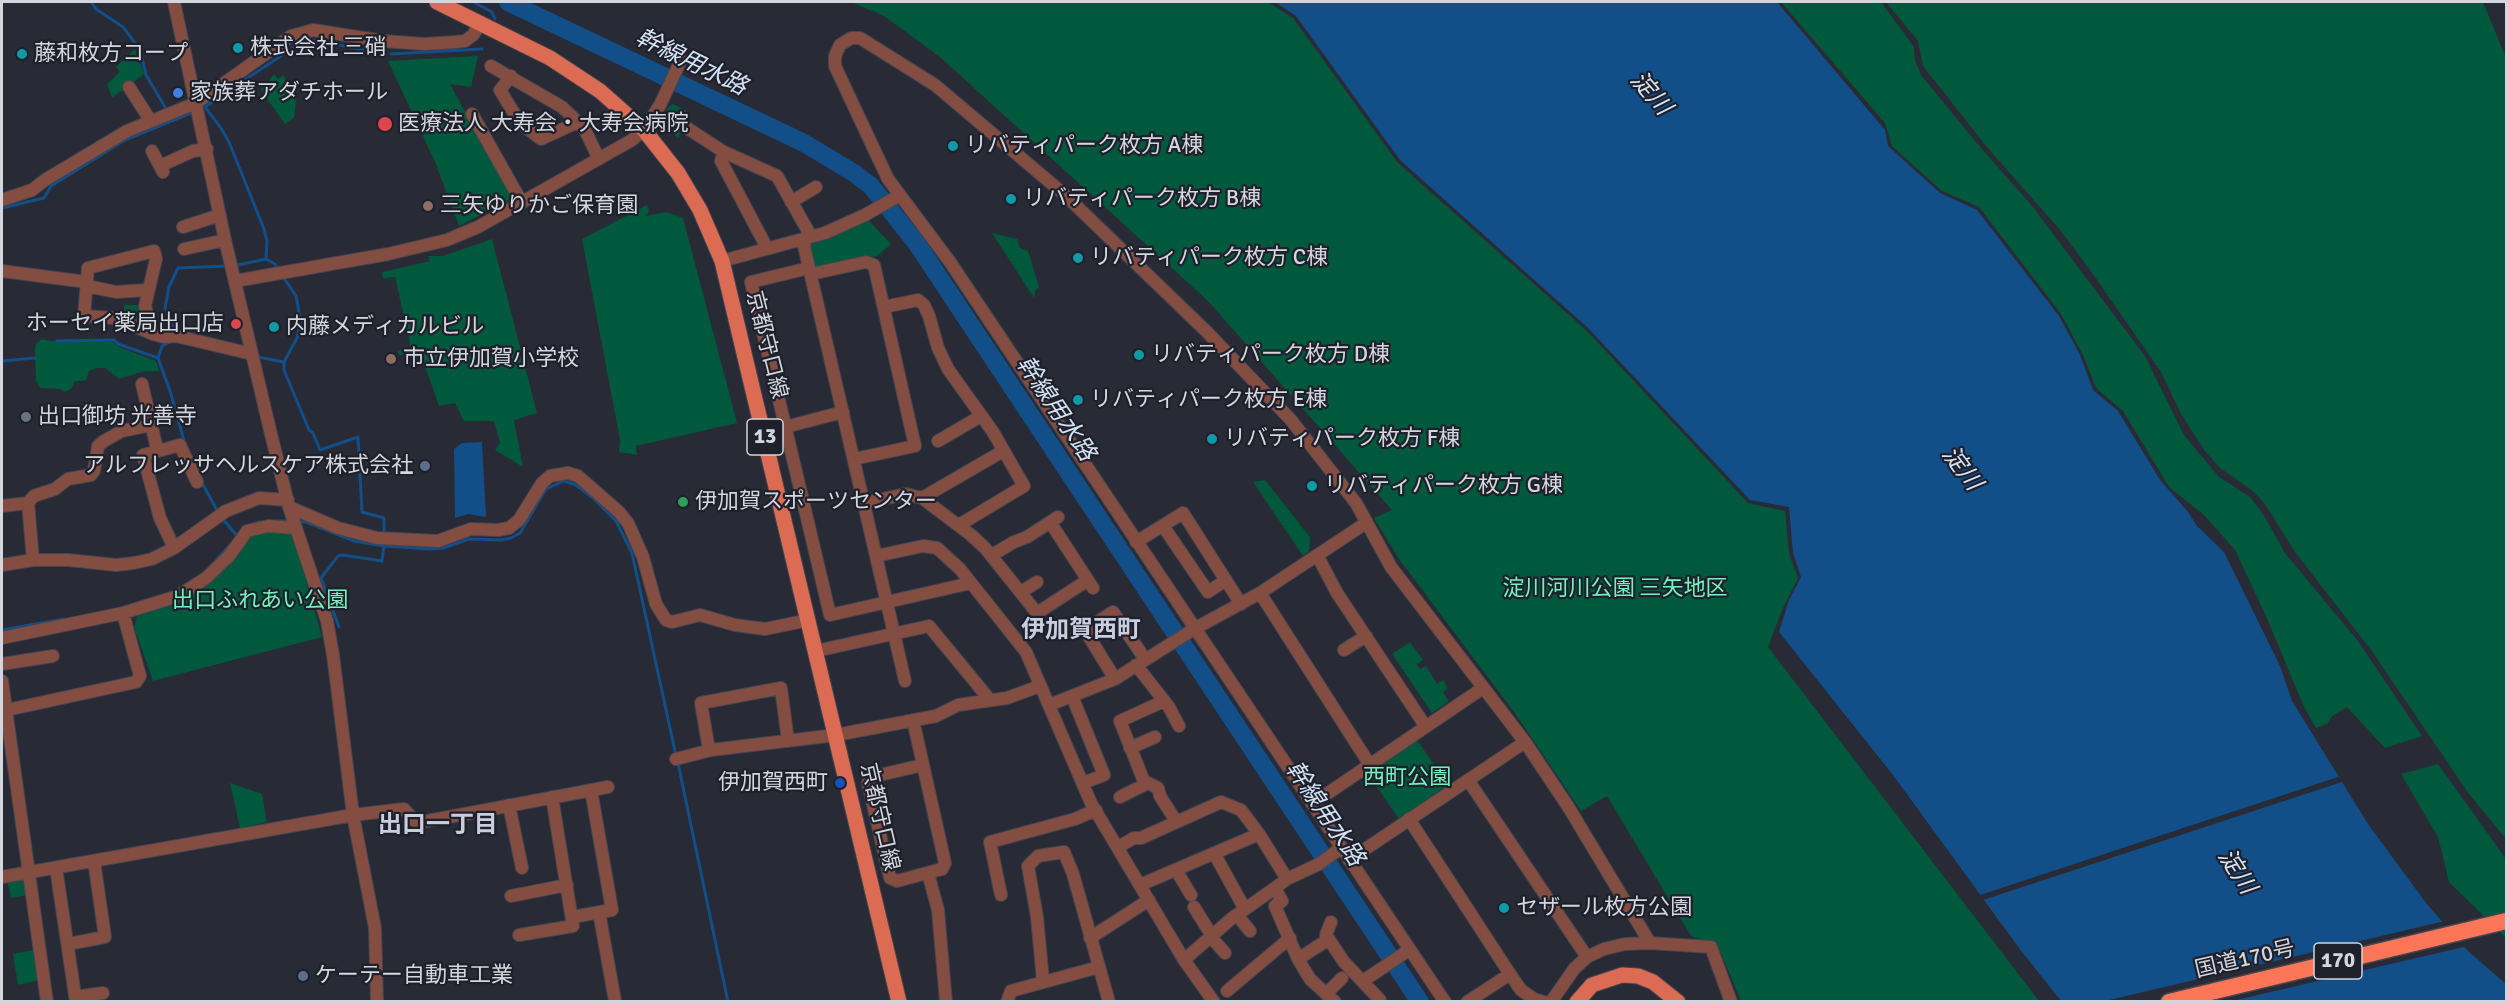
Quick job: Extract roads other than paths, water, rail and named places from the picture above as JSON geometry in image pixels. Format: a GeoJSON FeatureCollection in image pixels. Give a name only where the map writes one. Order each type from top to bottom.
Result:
{"type":"FeatureCollection","features":[{"type":"Feature","properties":{"kind":"highway","name":"国道170号"},"geometry":{"type":"LineString","coordinates":[[2169,1002],[2506,921]]}},
{"type":"Feature","properties":{"kind":"main road","name":"京都守口線"},"geometry":{"type":"LineString","coordinates":[[437,2],[550,58],[600,91],[644,130],[678,173],[695,201],[722,261],[899,1002]]}},
{"type":"Feature","properties":{"kind":"main road"},"geometry":{"type":"LineString","coordinates":[[1577,1002],[1592,985],[1622,975],[1638,976],[1653,982],[1678,1002]]}},
{"type":"Feature","properties":{"kind":"street"},"geometry":{"type":"LineString","coordinates":[[174,2],[225,240],[292,516],[327,621],[353,815],[375,928],[377,1002]]}},
{"type":"Feature","properties":{"kind":"street"},"geometry":{"type":"LineString","coordinates":[[2,200],[32,190],[127,131],[196,103],[291,36],[313,30],[383,41],[425,44],[465,41],[473,35],[481,22]]}},
{"type":"Feature","properties":{"kind":"street"},"geometry":{"type":"LineString","coordinates":[[1444,1002],[1405,953],[1349,860],[950,262],[888,179],[836,66],[835,56],[840,45],[851,38],[860,38],[935,85],[1065,195],[1207,332],[1291,420],[1356,502],[1391,567],[1525,742],[1569,808],[1650,943]]}},
{"type":"Feature","properties":{"kind":"street"},"geometry":{"type":"LineString","coordinates":[[235,281],[388,254],[447,240],[478,227],[632,140],[644,130],[660,105],[681,60]]}},
{"type":"Feature","properties":{"kind":"street"},"geometry":{"type":"LineString","coordinates":[[491,66],[562,107],[584,128],[599,159]]}},
{"type":"Feature","properties":{"kind":"street"},"geometry":{"type":"LineString","coordinates":[[511,76],[501,90],[520,123],[541,140],[578,122]]}},
{"type":"Feature","properties":{"kind":"street"},"geometry":{"type":"LineString","coordinates":[[129,87],[150,120]]}},
{"type":"Feature","properties":{"kind":"street"},"geometry":{"type":"LineString","coordinates":[[472,114],[522,203]]}},
{"type":"Feature","properties":{"kind":"street"},"geometry":{"type":"LineString","coordinates":[[684,126],[724,152],[777,176],[808,231],[804,246],[905,681]]}},
{"type":"Feature","properties":{"kind":"street"},"geometry":{"type":"LineString","coordinates":[[152,151],[161,169],[193,151],[207,149]]}},
{"type":"Feature","properties":{"kind":"street"},"geometry":{"type":"LineString","coordinates":[[724,152],[721,161],[767,248]]}},
{"type":"Feature","properties":{"kind":"street"},"geometry":{"type":"LineString","coordinates":[[791,201],[816,187]]}},
{"type":"Feature","properties":{"kind":"street"},"geometry":{"type":"LineString","coordinates":[[722,261],[825,233],[865,215],[900,195]]}},
{"type":"Feature","properties":{"kind":"street"},"geometry":{"type":"LineString","coordinates":[[183,227],[220,215]]}},
{"type":"Feature","properties":{"kind":"street"},"geometry":{"type":"LineString","coordinates":[[184,249],[225,240]]}},
{"type":"Feature","properties":{"kind":"street"},"geometry":{"type":"LineString","coordinates":[[153,334],[145,306],[156,259],[154,251],[88,268],[84,316],[116,318],[153,334],[164,337],[176,336],[252,354]]}},
{"type":"Feature","properties":{"kind":"street"},"geometry":{"type":"LineString","coordinates":[[854,459],[915,446],[874,265],[866,262],[752,282],[830,615],[971,583]]}},
{"type":"Feature","properties":{"kind":"street"},"geometry":{"type":"LineString","coordinates":[[2,271],[87,284],[116,292],[147,290]]}},
{"type":"Feature","properties":{"kind":"street"},"geometry":{"type":"LineString","coordinates":[[884,307],[918,300],[924,305],[938,348],[948,369],[1004,451],[1024,486],[959,525]]}},
{"type":"Feature","properties":{"kind":"street"},"geometry":{"type":"LineString","coordinates":[[142,384],[156,445]]}},
{"type":"Feature","properties":{"kind":"street"},"geometry":{"type":"LineString","coordinates":[[785,426],[843,412]]}},
{"type":"Feature","properties":{"kind":"street"},"geometry":{"type":"LineString","coordinates":[[938,441],[954,437],[981,416]]}},
{"type":"Feature","properties":{"kind":"street"},"geometry":{"type":"LineString","coordinates":[[2,506],[28,503],[34,496],[55,489],[68,479],[91,475],[94,471],[98,446],[111,435],[151,425]]}},
{"type":"Feature","properties":{"kind":"street"},"geometry":{"type":"LineString","coordinates":[[174,548],[160,518],[143,455],[180,445],[197,482]]}},
{"type":"Feature","properties":{"kind":"street"},"geometry":{"type":"LineString","coordinates":[[922,498],[937,483],[1004,451]]}},
{"type":"Feature","properties":{"kind":"street"},"geometry":{"type":"LineString","coordinates":[[2,565],[33,560],[68,560],[116,566],[152,559],[174,548],[226,511],[259,498],[292,516],[377,538],[438,541],[471,529],[509,528],[519,520],[542,483],[550,476],[568,473],[578,476],[619,512],[628,523],[643,558],[656,604],[666,620],[672,622],[700,615],[735,625],[765,629],[809,620]]}},
{"type":"Feature","properties":{"kind":"street"},"geometry":{"type":"LineString","coordinates":[[864,503],[906,494],[922,498],[959,525],[992,555],[1037,613],[1091,584],[1054,520],[1028,537],[992,555]]}},
{"type":"Feature","properties":{"kind":"street"},"geometry":{"type":"LineString","coordinates":[[28,503],[33,560]]}},
{"type":"Feature","properties":{"kind":"street"},"geometry":{"type":"LineString","coordinates":[[1136,542],[1183,513],[1241,603]]}},
{"type":"Feature","properties":{"kind":"street"},"geometry":{"type":"LineString","coordinates":[[2,638],[123,613],[178,596],[192,589],[229,556],[248,531],[292,516]]}},
{"type":"Feature","properties":{"kind":"street"},"geometry":{"type":"LineString","coordinates":[[1049,705],[1115,679],[1318,557],[1366,523]]}},
{"type":"Feature","properties":{"kind":"street"},"geometry":{"type":"LineString","coordinates":[[1163,526],[1208,592],[1226,580]]}},
{"type":"Feature","properties":{"kind":"street"},"geometry":{"type":"LineString","coordinates":[[876,556],[923,546],[937,548],[960,569],[1026,652],[1096,810],[1184,960],[1214,1002]]}},
{"type":"Feature","properties":{"kind":"street"},"geometry":{"type":"LineString","coordinates":[[1318,557],[1337,593],[1426,727]]}},
{"type":"Feature","properties":{"kind":"street"},"geometry":{"type":"LineString","coordinates":[[1022,592],[1037,582]]}},
{"type":"Feature","properties":{"kind":"street"},"geometry":{"type":"LineString","coordinates":[[1260,593],[1370,765]]}},
{"type":"Feature","properties":{"kind":"street"},"geometry":{"type":"LineString","coordinates":[[1115,679],[1085,630],[1113,612],[1179,726]]}},
{"type":"Feature","properties":{"kind":"street"},"geometry":{"type":"LineString","coordinates":[[4,711],[136,682],[140,676],[123,613]]}},
{"type":"Feature","properties":{"kind":"street"},"geometry":{"type":"LineString","coordinates":[[816,651],[929,626],[990,700]]}},
{"type":"Feature","properties":{"kind":"street"},"geometry":{"type":"LineString","coordinates":[[1344,650],[1366,636]]}},
{"type":"Feature","properties":{"kind":"street"},"geometry":{"type":"LineString","coordinates":[[2,664],[53,656]]}},
{"type":"Feature","properties":{"kind":"street"},"geometry":{"type":"LineString","coordinates":[[2,681],[4,711],[47,1002]]}},
{"type":"Feature","properties":{"kind":"street"},"geometry":{"type":"LineString","coordinates":[[676,759],[709,750],[836,735],[936,716],[958,705],[1007,698],[1040,686]]}},
{"type":"Feature","properties":{"kind":"street"},"geometry":{"type":"LineString","coordinates":[[709,750],[701,703],[781,688],[788,741]]}},
{"type":"Feature","properties":{"kind":"street"},"geometry":{"type":"LineString","coordinates":[[1312,804],[1483,688]]}},
{"type":"Feature","properties":{"kind":"street"},"geometry":{"type":"LineString","coordinates":[[1072,696],[1104,775],[1083,783]]}},
{"type":"Feature","properties":{"kind":"street"},"geometry":{"type":"LineString","coordinates":[[1144,784],[1120,721],[1164,701]]}},
{"type":"Feature","properties":{"kind":"street"},"geometry":{"type":"LineString","coordinates":[[913,720],[945,863],[942,869],[897,881],[890,878],[868,783],[871,777],[923,765]]}},
{"type":"Feature","properties":{"kind":"street"},"geometry":{"type":"LineString","coordinates":[[1130,748],[1155,737]]}},
{"type":"Feature","properties":{"kind":"street"},"geometry":{"type":"LineString","coordinates":[[1349,860],[1525,742]]}},
{"type":"Feature","properties":{"kind":"street"},"geometry":{"type":"LineString","coordinates":[[1468,780],[1587,957]]}},
{"type":"Feature","properties":{"kind":"street"},"geometry":{"type":"LineString","coordinates":[[1120,797],[1148,783],[1158,788],[1176,821]]}},
{"type":"Feature","properties":{"kind":"street"},"geometry":{"type":"LineString","coordinates":[[2,877],[353,815],[404,809],[417,823],[609,787]]}},
{"type":"Feature","properties":{"kind":"street"},"geometry":{"type":"LineString","coordinates":[[572,917],[612,910],[591,790]]}},
{"type":"Feature","properties":{"kind":"street"},"geometry":{"type":"LineString","coordinates":[[1233,792],[1236,808]]}},
{"type":"Feature","properties":{"kind":"street"},"geometry":{"type":"LineString","coordinates":[[519,935],[573,926],[552,797]]}},
{"type":"Feature","properties":{"kind":"street"},"geometry":{"type":"LineString","coordinates":[[1118,847],[1134,838],[1141,838],[1221,802],[1241,810],[1287,879]]}},
{"type":"Feature","properties":{"kind":"street"},"geometry":{"type":"LineString","coordinates":[[509,805],[522,868]]}},
{"type":"Feature","properties":{"kind":"street"},"geometry":{"type":"LineString","coordinates":[[1001,895],[990,842],[1075,819],[1096,810]]}},
{"type":"Feature","properties":{"kind":"street"},"geometry":{"type":"LineString","coordinates":[[1409,819],[1521,990],[1534,999],[1544,1002]]}},
{"type":"Feature","properties":{"kind":"street"},"geometry":{"type":"LineString","coordinates":[[1140,885],[1259,834]]}},
{"type":"Feature","properties":{"kind":"street"},"geometry":{"type":"LineString","coordinates":[[1184,960],[1240,909],[1287,879],[1319,864],[1341,848]]}},
{"type":"Feature","properties":{"kind":"street"},"geometry":{"type":"LineString","coordinates":[[1043,981],[1037,917],[1028,866],[1038,856],[1064,852],[1073,874],[1109,1002]]}},
{"type":"Feature","properties":{"kind":"street"},"geometry":{"type":"LineString","coordinates":[[1214,853],[1250,931]]}},
{"type":"Feature","properties":{"kind":"street"},"geometry":{"type":"LineString","coordinates":[[68,944],[105,937],[94,861]]}},
{"type":"Feature","properties":{"kind":"street"},"geometry":{"type":"LineString","coordinates":[[56,868],[76,999],[103,993]]}},
{"type":"Feature","properties":{"kind":"street"},"geometry":{"type":"LineString","coordinates":[[1176,870],[1212,936],[1225,953]]}},
{"type":"Feature","properties":{"kind":"street"},"geometry":{"type":"LineString","coordinates":[[928,873],[938,910],[946,1002]]}},
{"type":"Feature","properties":{"kind":"street"},"geometry":{"type":"LineString","coordinates":[[511,896],[567,885]]}},
{"type":"Feature","properties":{"kind":"street"},"geometry":{"type":"LineString","coordinates":[[1275,888],[1282,901],[1275,906],[1298,959],[1310,980],[1330,998],[1342,978]]}},
{"type":"Feature","properties":{"kind":"street"},"geometry":{"type":"LineString","coordinates":[[1090,938],[1149,900]]}},
{"type":"Feature","properties":{"kind":"street"},"geometry":{"type":"LineString","coordinates":[[599,912],[615,1001]]}},
{"type":"Feature","properties":{"kind":"street"},"geometry":{"type":"LineString","coordinates":[[1331,922],[1326,935],[1344,962],[1380,1000]]}},
{"type":"Feature","properties":{"kind":"street"},"geometry":{"type":"LineString","coordinates":[[1227,991],[1255,960],[1290,938]]}},
{"type":"Feature","properties":{"kind":"street"},"geometry":{"type":"LineString","coordinates":[[1298,959],[1329,939]]}},
{"type":"Feature","properties":{"kind":"street"},"geometry":{"type":"LineString","coordinates":[[1551,1002],[1575,969],[1587,957],[1604,949],[1625,944],[1650,943],[1711,947],[1731,1002]]}},
{"type":"Feature","properties":{"kind":"street"},"geometry":{"type":"LineString","coordinates":[[1363,981],[1405,953]]}},
{"type":"Feature","properties":{"kind":"street"},"geometry":{"type":"LineString","coordinates":[[1007,1002],[1011,991],[1099,967]]}},
{"type":"Feature","properties":{"kind":"street"},"geometry":{"type":"LineString","coordinates":[[1467,1002],[1510,974]]}},
{"type":"Feature","properties":{"kind":"water","name":"淀川"},"geometry":{"type":"Polygon","coordinates":[[[1275,2],[1777,2],[1885,130],[1888,146],[1940,193],[1977,210],[2059,316],[2080,355],[2093,390],[2118,411],[2160,480],[2197,526],[2224,552],[2280,666],[2292,701],[2368,824],[2426,903],[2469,952],[2506,984],[2506,1001],[2061,1001],[2019,948],[1893,775],[1779,632],[1789,600],[1801,577],[1793,553],[1789,507],[1750,500],[1587,327],[1400,160],[1296,16],[1275,2]]]}},
{"type":"Feature","properties":{"kind":"water"},"geometry":{"type":"Polygon","coordinates":[[[482,442],[486,517],[468,514],[455,518],[454,449],[462,443],[482,442]]]}},
{"type":"Feature","properties":{"kind":"waterway"},"geometry":{"type":"LineString","coordinates":[[91,2],[96,9],[123,27],[133,40],[141,54],[146,75],[168,112]]}},
{"type":"Feature","properties":{"kind":"waterway"},"geometry":{"type":"LineString","coordinates":[[476,2],[492,12],[495,19]]}},
{"type":"Feature","properties":{"kind":"waterway","name":"幹線用水路"},"geometry":{"type":"LineString","coordinates":[[508,2],[804,143],[871,186],[917,244],[1420,1002]]}},
{"type":"Feature","properties":{"kind":"waterway"},"geometry":{"type":"LineString","coordinates":[[246,79],[302,42],[317,40],[375,53]]}},
{"type":"Feature","properties":{"kind":"waterway"},"geometry":{"type":"LineString","coordinates":[[391,54],[482,49]]}},
{"type":"Feature","properties":{"kind":"waterway"},"geometry":{"type":"LineString","coordinates":[[234,87],[205,107],[229,142],[264,229],[267,241],[266,259]]}},
{"type":"Feature","properties":{"kind":"waterway"},"geometry":{"type":"LineString","coordinates":[[2,208],[44,198],[51,186],[125,140],[191,113]]}},
{"type":"Feature","properties":{"kind":"waterway"},"geometry":{"type":"LineString","coordinates":[[233,266],[266,259],[275,264],[279,270]]}},
{"type":"Feature","properties":{"kind":"waterway"},"geometry":{"type":"LineString","coordinates":[[176,332],[165,308],[169,287],[178,268],[227,266]]}},
{"type":"Feature","properties":{"kind":"waterway"},"geometry":{"type":"LineString","coordinates":[[282,275],[296,296],[301,323],[297,338],[284,362],[284,370],[309,430],[313,433],[320,450],[358,437],[362,512],[384,518],[384,535]]}},
{"type":"Feature","properties":{"kind":"waterway"},"geometry":{"type":"LineString","coordinates":[[57,341],[114,340],[118,344],[158,358],[162,346],[170,342]]}},
{"type":"Feature","properties":{"kind":"waterway"},"geometry":{"type":"LineString","coordinates":[[258,357],[284,362]]}},
{"type":"Feature","properties":{"kind":"waterway"},"geometry":{"type":"LineString","coordinates":[[2,361],[35,358]]}},
{"type":"Feature","properties":{"kind":"waterway"},"geometry":{"type":"LineString","coordinates":[[158,358],[184,441]]}},
{"type":"Feature","properties":{"kind":"waterway"},"geometry":{"type":"LineString","coordinates":[[201,481],[218,512]]}},
{"type":"Feature","properties":{"kind":"waterway"},"geometry":{"type":"LineString","coordinates":[[297,522],[306,522],[354,541],[384,546],[443,548],[469,539],[511,538],[520,533],[546,489],[564,481],[576,485],[616,521],[632,553],[676,756]]}},
{"type":"Feature","properties":{"kind":"waterway"},"geometry":{"type":"LineString","coordinates":[[222,518],[237,536]]}},
{"type":"Feature","properties":{"kind":"waterway"},"geometry":{"type":"LineString","coordinates":[[276,521],[290,521]]}},
{"type":"Feature","properties":{"kind":"waterway"},"geometry":{"type":"LineString","coordinates":[[247,526],[260,522]]}},
{"type":"Feature","properties":{"kind":"waterway"},"geometry":{"type":"LineString","coordinates":[[217,559],[231,544]]}},
{"type":"Feature","properties":{"kind":"waterway"},"geometry":{"type":"LineString","coordinates":[[339,627],[321,578],[338,556],[382,561],[384,545]]}},
{"type":"Feature","properties":{"kind":"waterway"},"geometry":{"type":"LineString","coordinates":[[2,630],[64,619]]}},
{"type":"Feature","properties":{"kind":"waterway"},"geometry":{"type":"LineString","coordinates":[[678,763],[728,1002]]}},
{"type":"Feature","properties":{"kind":"place","name":"株式会社 三硝"},"geometry":{"type":"Point","coordinates":[238,48]}},
{"type":"Feature","properties":{"kind":"place","name":"藤和枚方コープ"},"geometry":{"type":"Point","coordinates":[22,54]}},
{"type":"Feature","properties":{"kind":"place","name":"家族葬アダチホール"},"geometry":{"type":"Point","coordinates":[178,93]}},
{"type":"Feature","properties":{"kind":"place","name":"医療法人 大寿会・大寿会病院"},"geometry":{"type":"Point","coordinates":[385,124]}},
{"type":"Feature","properties":{"kind":"place","name":"リバティパーク枚方 A棟"},"geometry":{"type":"Point","coordinates":[953,146]}},
{"type":"Feature","properties":{"kind":"place","name":"リバティパーク枚方 B棟"},"geometry":{"type":"Point","coordinates":[1011,199]}},
{"type":"Feature","properties":{"kind":"place","name":"三矢ゆりかご保育園"},"geometry":{"type":"Point","coordinates":[428,206]}},
{"type":"Feature","properties":{"kind":"place","name":"リバティパーク枚方 C棟"},"geometry":{"type":"Point","coordinates":[1078,258]}},
{"type":"Feature","properties":{"kind":"place","name":"ホーセイ薬局出口店"},"geometry":{"type":"Point","coordinates":[236,324]}},
{"type":"Feature","properties":{"kind":"place","name":"内藤メディカルビル"},"geometry":{"type":"Point","coordinates":[274,327]}},
{"type":"Feature","properties":{"kind":"place","name":"リバティパーク枚方 D棟"},"geometry":{"type":"Point","coordinates":[1139,355]}},
{"type":"Feature","properties":{"kind":"place","name":"市立伊加賀小学校"},"geometry":{"type":"Point","coordinates":[391,359]}},
{"type":"Feature","properties":{"kind":"place","name":"リバティパーク枚方 E棟"},"geometry":{"type":"Point","coordinates":[1078,400]}},
{"type":"Feature","properties":{"kind":"place","name":"出口御坊 光善寺"},"geometry":{"type":"Point","coordinates":[26,417]}},
{"type":"Feature","properties":{"kind":"place","name":"リバティパーク枚方 F棟"},"geometry":{"type":"Point","coordinates":[1212,439]}},
{"type":"Feature","properties":{"kind":"place","name":"アルフレッサヘルスケア株式会社"},"geometry":{"type":"Point","coordinates":[425,466]}},
{"type":"Feature","properties":{"kind":"place","name":"リバティパーク枚方 G棟"},"geometry":{"type":"Point","coordinates":[1312,486]}},
{"type":"Feature","properties":{"kind":"place","name":"伊加賀スポーツセンター"},"geometry":{"type":"Point","coordinates":[683,502]}},
{"type":"Feature","properties":{"kind":"place","name":"伊加賀西町"},"geometry":{"type":"Point","coordinates":[840,783]}},
{"type":"Feature","properties":{"kind":"place","name":"セザール枚方公園"},"geometry":{"type":"Point","coordinates":[1504,908]}},
{"type":"Feature","properties":{"kind":"place","name":"ケーテー自動車工業"},"geometry":{"type":"Point","coordinates":[303,976]}},
{"type":"Feature","properties":{"kind":"district","name":"伊加賀西町"},"geometry":{"type":"Point","coordinates":[1081,631]}},
{"type":"Feature","properties":{"kind":"district","name":"出口一丁目"},"geometry":{"type":"Point","coordinates":[438,826]}},
{"type":"Feature","properties":{"kind":"park label","name":"淀川河川公園 三矢地区"},"geometry":{"type":"Point","coordinates":[1615,589]}},
{"type":"Feature","properties":{"kind":"park label","name":"出口ふれあい公園"},"geometry":{"type":"Point","coordinates":[260,601]}},
{"type":"Feature","properties":{"kind":"park label","name":"西町公園"},"geometry":{"type":"Point","coordinates":[1407,778]}}]}
